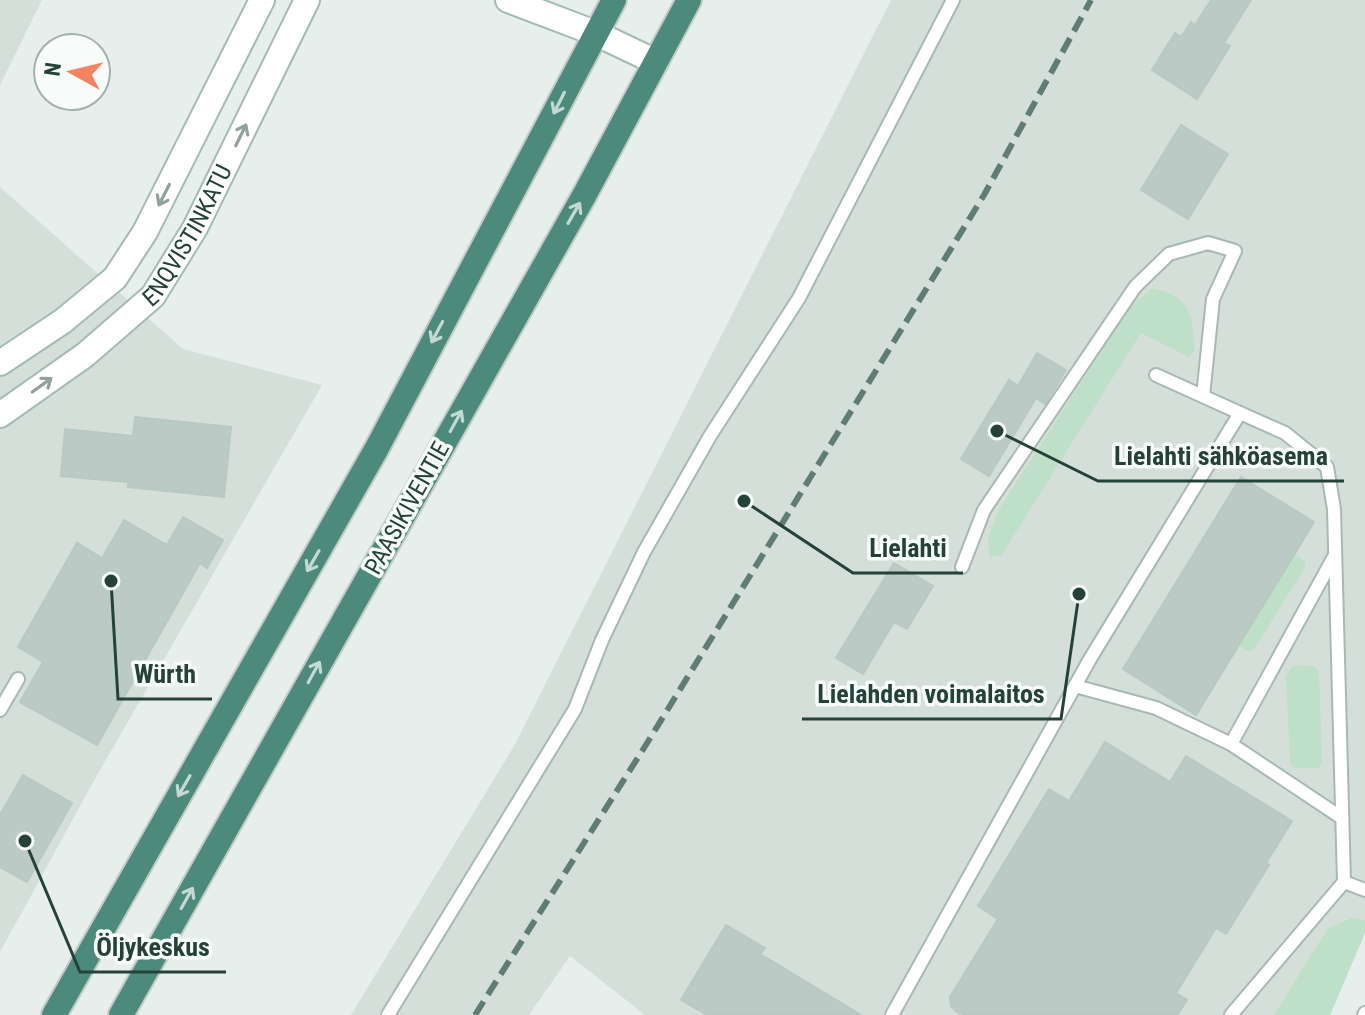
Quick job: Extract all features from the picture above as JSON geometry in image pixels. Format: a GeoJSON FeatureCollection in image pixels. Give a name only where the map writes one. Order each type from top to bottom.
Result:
{"type":"FeatureCollection","features":[{"type":"Feature","properties":{"kind":"highway"},"geometry":{"type":"LineString","coordinates":[[54,1015],[377,448],[614,0]]}},
{"type":"Feature","properties":{"kind":"highway","name":"PAASIKIVENTIE"},"geometry":{"type":"LineString","coordinates":[[121,1015],[585,194],[656,62],[683,2]]}},
{"type":"Feature","properties":{"kind":"main road","name":"ENQVISTINKATU"},"geometry":{"type":"LineString","coordinates":[[0,363],[63,321],[115,278],[145,232],[262,0]]}},
{"type":"Feature","properties":{"kind":"main road","name":"ENQVISTINKATU"},"geometry":{"type":"LineString","coordinates":[[0,415],[85,355],[153,296],[195,228],[307,0]]}},
{"type":"Feature","properties":{"kind":"main road"},"geometry":{"type":"LineString","coordinates":[[508,0],[595,33],[656,62]]}},
{"type":"Feature","properties":{"kind":"lane"},"geometry":{"type":"LineString","coordinates":[[388,1015],[575,709],[602,640],[644,552],[710,436],[799,298],[953,0]]}},
{"type":"Feature","properties":{"kind":"lane"},"geometry":{"type":"LineString","coordinates":[[962,567],[984,510],[1135,287],[1169,254],[1208,243],[1235,251],[1213,299],[1203,396]]}},
{"type":"Feature","properties":{"kind":"lane"},"geometry":{"type":"LineString","coordinates":[[1156,375],[1285,433],[1327,467],[1334,509],[1344,882],[1231,1015]]}},
{"type":"Feature","properties":{"kind":"lane"},"geometry":{"type":"LineString","coordinates":[[892,1015],[1075,686],[1240,413]]}},
{"type":"Feature","properties":{"kind":"lane"},"geometry":{"type":"LineString","coordinates":[[1231,744],[1336,553]]}},
{"type":"Feature","properties":{"kind":"lane"},"geometry":{"type":"LineString","coordinates":[[0,710],[18,679]]}},
{"type":"Feature","properties":{"kind":"lane"},"geometry":{"type":"LineString","coordinates":[[1075,686],[1156,708],[1231,744],[1342,818]]}},
{"type":"Feature","properties":{"kind":"lane"},"geometry":{"type":"LineString","coordinates":[[1344,882],[1365,890]]}},
{"type":"Feature","properties":{"kind":"shaded area"},"geometry":{"type":"Polygon","coordinates":[[[0,0],[42,0],[0,85],[0,0]]]}},
{"type":"Feature","properties":{"kind":"shaded area"},"geometry":{"type":"Polygon","coordinates":[[[891,0],[1365,0],[1365,933],[1330,1015],[645,1015],[570,956],[529,1015],[351,1015],[514,746],[891,0]]]}},
{"type":"Feature","properties":{"kind":"shaded area"},"geometry":{"type":"Polygon","coordinates":[[[0,187],[183,349],[322,385],[95,779],[0,952],[0,187]]]}},
{"type":"Feature","properties":{"kind":"green space"},"geometry":{"type":"Polygon","coordinates":[[[1153,288],[1176,297],[1188,309],[1195,350],[1189,357],[1141,333],[1001,556],[989,556],[988,538],[999,509],[1130,307],[1153,288]]]}},
{"type":"Feature","properties":{"kind":"green space"},"geometry":{"type":"Polygon","coordinates":[[[1295,554],[1305,562],[1305,568],[1254,649],[1249,651],[1238,646],[1295,554]]]}},
{"type":"Feature","properties":{"kind":"green space"},"geometry":{"type":"Polygon","coordinates":[[[1293,665],[1313,666],[1319,672],[1322,763],[1318,768],[1295,768],[1290,764],[1286,676],[1293,665]]]}},
{"type":"Feature","properties":{"kind":"green space"},"geometry":{"type":"Polygon","coordinates":[[[1352,918],[1365,920],[1365,933],[1330,1015],[1274,1015],[1323,936],[1332,926],[1352,918]]]}},
{"type":"Feature","properties":{"kind":"building"},"geometry":{"type":"Polygon","coordinates":[[[1211,0],[1251,0],[1224,43],[1230,46],[1197,99],[1152,70],[1175,33],[1181,37],[1191,22],[1195,25],[1211,0]]]}},
{"type":"Feature","properties":{"kind":"building"},"geometry":{"type":"Polygon","coordinates":[[[1181,125],[1228,154],[1188,219],[1141,190],[1181,125]]]}},
{"type":"Feature","properties":{"kind":"building"},"geometry":{"type":"Polygon","coordinates":[[[1037,353],[1066,370],[1045,404],[1036,398],[989,476],[961,459],[1009,380],[1018,386],[1037,353]]]}},
{"type":"Feature","properties":{"kind":"building"},"geometry":{"type":"Polygon","coordinates":[[[135,417],[231,427],[224,497],[128,487],[128,482],[61,476],[65,429],[133,436],[135,417]]]}},
{"type":"Feature","properties":{"kind":"building"},"geometry":{"type":"Polygon","coordinates":[[[1241,477],[1314,522],[1196,715],[1123,669],[1241,477]]]}},
{"type":"Feature","properties":{"kind":"building"},"geometry":{"type":"Polygon","coordinates":[[[183,517],[223,540],[207,568],[200,563],[97,745],[20,702],[43,662],[18,647],[77,543],[102,558],[124,520],[167,545],[183,517]]]}},
{"type":"Feature","properties":{"kind":"building"},"geometry":{"type":"Polygon","coordinates":[[[894,563],[933,586],[907,629],[894,622],[863,674],[836,658],[894,563]]]}},
{"type":"Feature","properties":{"kind":"building"},"geometry":{"type":"Polygon","coordinates":[[[1105,742],[1170,782],[1186,756],[1292,821],[1226,934],[1216,928],[1176,993],[1187,1000],[1177,1015],[965,1015],[957,1012],[951,1006],[950,997],[998,919],[978,906],[1049,789],[1069,801],[1105,742]]]}},
{"type":"Feature","properties":{"kind":"building"},"geometry":{"type":"Polygon","coordinates":[[[23,775],[72,803],[27,882],[0,867],[0,815],[23,775]]]}},
{"type":"Feature","properties":{"kind":"building"},"geometry":{"type":"Polygon","coordinates":[[[726,925],[765,948],[760,954],[861,1015],[707,1015],[681,1000],[726,925]]]}},
{"type":"Feature","properties":{"kind":"railway"},"geometry":{"type":"LineString","coordinates":[[475,1015],[644,748],[984,195],[1091,0]]}},
{"type":"Feature","properties":{"kind":"place","name":"Lielahti sähköasema"},"geometry":{"type":"Point","coordinates":[997,431]}},
{"type":"Feature","properties":{"kind":"place","name":"Lielahti"},"geometry":{"type":"Point","coordinates":[744,501]}},
{"type":"Feature","properties":{"kind":"place","name":"Würth"},"geometry":{"type":"Point","coordinates":[111,581]}},
{"type":"Feature","properties":{"kind":"place","name":"Lielahden voimalaitos"},"geometry":{"type":"Point","coordinates":[1079,594]}},
{"type":"Feature","properties":{"kind":"place","name":"Öljykeskus"},"geometry":{"type":"Point","coordinates":[25,841]}}]}
